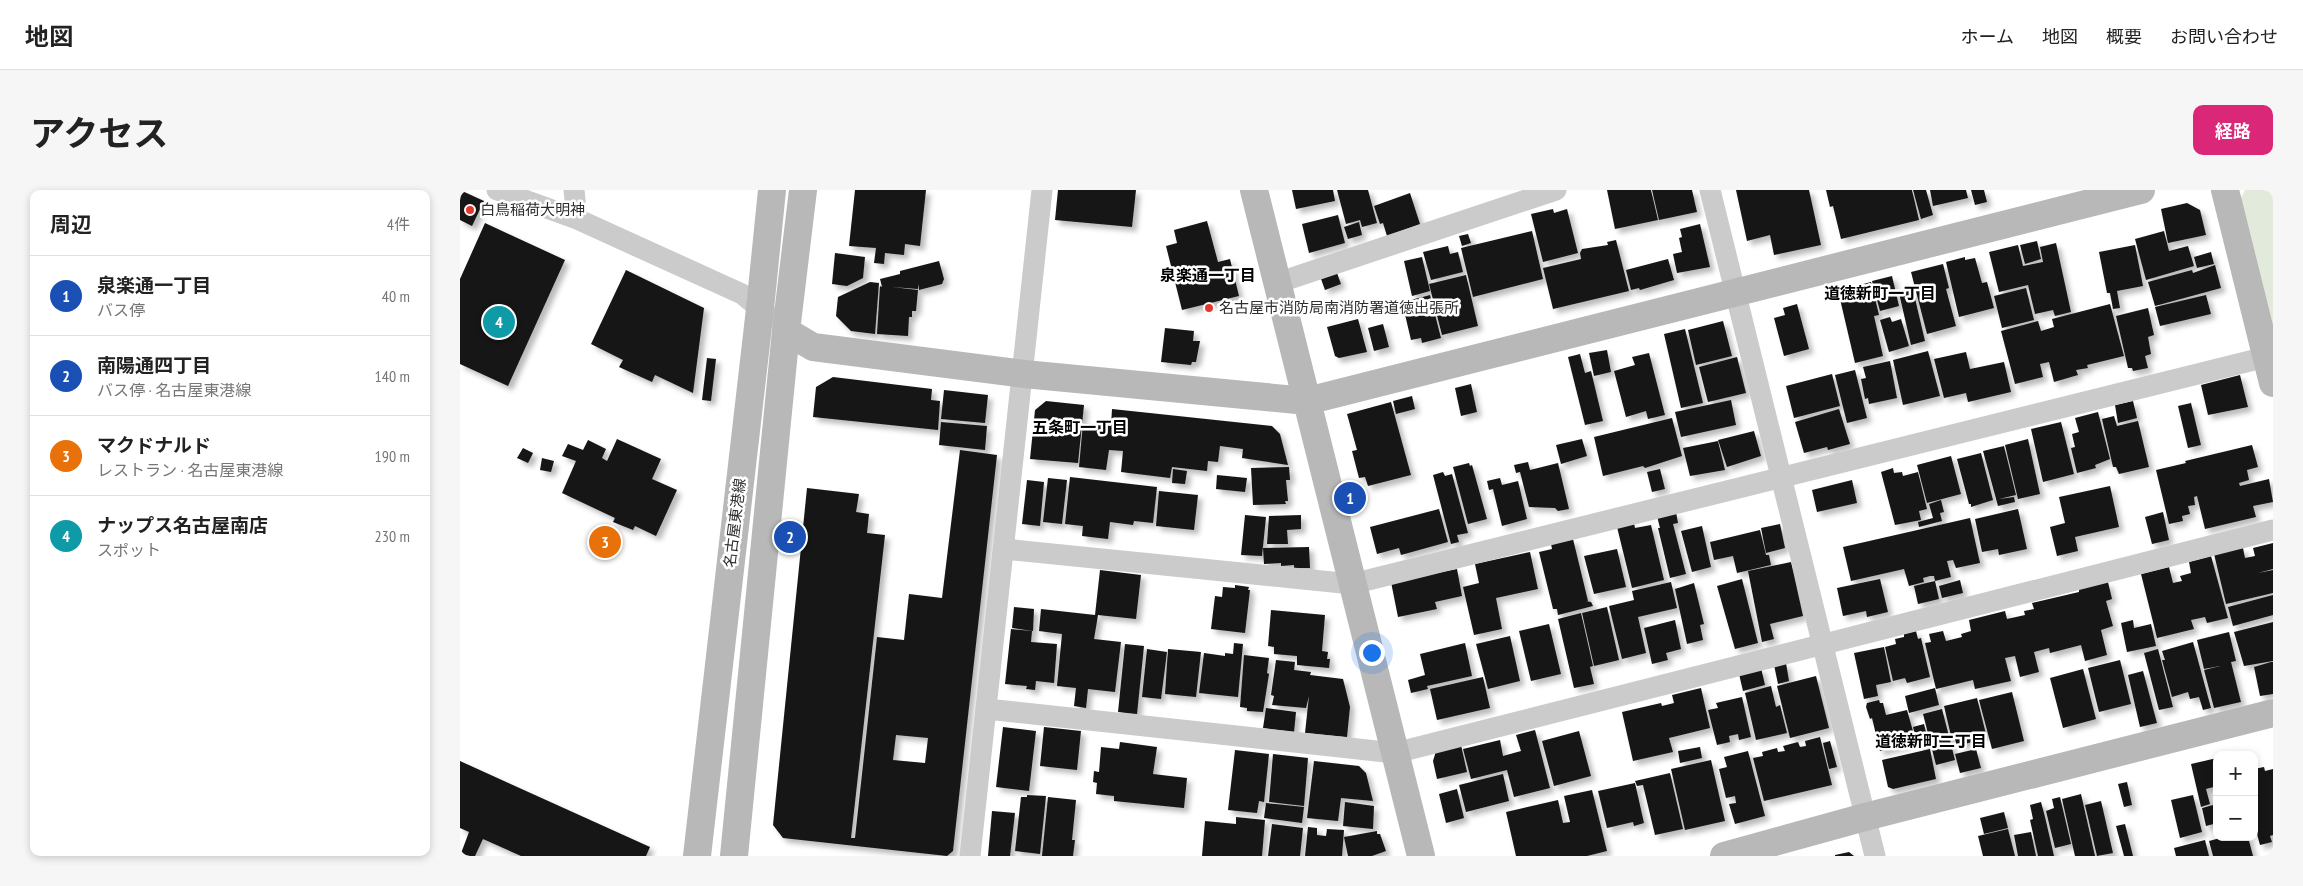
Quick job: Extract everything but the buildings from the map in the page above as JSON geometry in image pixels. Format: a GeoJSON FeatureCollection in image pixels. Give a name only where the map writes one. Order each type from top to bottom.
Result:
{"type":"FeatureCollection","features":[{"type":"Feature","properties":{"kind":"street"},"geometry":{"type":"LineString","coordinates":[[497,190],[577,219],[742,294],[786,331],[814,347],[1024,374],[1307,400],[2141,190]]}},
{"type":"Feature","properties":{"kind":"street"},"geometry":{"type":"LineString","coordinates":[[574,190],[577,219]]}},
{"type":"Feature","properties":{"kind":"street","name":"名古屋東港線"},"geometry":{"type":"LineString","coordinates":[[697,856],[772,190]]}},
{"type":"Feature","properties":{"kind":"street","name":"名古屋東港線"},"geometry":{"type":"LineString","coordinates":[[734,856],[786,331],[803,190]]}},
{"type":"Feature","properties":{"kind":"street"},"geometry":{"type":"LineString","coordinates":[[970,856],[1024,374],[1042,190]]}},
{"type":"Feature","properties":{"kind":"street"},"geometry":{"type":"LineString","coordinates":[[1254,190],[1421,856]]}},
{"type":"Feature","properties":{"kind":"street"},"geometry":{"type":"LineString","coordinates":[[1277,283],[1556,190]]}},
{"type":"Feature","properties":{"kind":"street"},"geometry":{"type":"LineString","coordinates":[[1710,190],[1875,856]]}},
{"type":"Feature","properties":{"kind":"street"},"geometry":{"type":"LineString","coordinates":[[2224,190],[2273,384]]}},
{"type":"Feature","properties":{"kind":"street"},"geometry":{"type":"LineString","coordinates":[[1004,548],[1352,584],[2266,356]]}},
{"type":"Feature","properties":{"kind":"street"},"geometry":{"type":"LineString","coordinates":[[987,709],[1395,753],[2273,530]]}},
{"type":"Feature","properties":{"kind":"street"},"geometry":{"type":"LineString","coordinates":[[1724,856],[1865,817],[2273,713]]}},
{"type":"Feature","properties":{"kind":"green space"},"geometry":{"type":"Polygon","coordinates":[[[2245,190],[2273,190],[2273,358],[2236,207],[2245,190]]]}},
{"type":"Feature","properties":{"kind":"place","name":"白鳥稲荷大明神"},"geometry":{"type":"Point","coordinates":[470,210]}},
{"type":"Feature","properties":{"kind":"place","name":"名古屋市消防局南消防署道徳出張所"},"geometry":{"type":"Point","coordinates":[1209,308]}},
{"type":"Feature","properties":{"kind":"place","name":"ナップス名古屋南店"},"geometry":{"type":"Point","coordinates":[499,322]}},
{"type":"Feature","properties":{"kind":"place","name":"泉楽通一丁目"},"geometry":{"type":"Point","coordinates":[1350,498]}},
{"type":"Feature","properties":{"kind":"place","name":"南陽通四丁目"},"geometry":{"type":"Point","coordinates":[790,537]}},
{"type":"Feature","properties":{"kind":"place","name":"マクドナルド"},"geometry":{"type":"Point","coordinates":[605,542]}},
{"type":"Feature","properties":{"kind":"district","name":"泉楽通一丁目"},"geometry":{"type":"Point","coordinates":[1208,275]}},
{"type":"Feature","properties":{"kind":"district","name":"道徳新町一丁目"},"geometry":{"type":"Point","coordinates":[1880,293]}},
{"type":"Feature","properties":{"kind":"district","name":"五条町一丁目"},"geometry":{"type":"Point","coordinates":[1080,427]}},
{"type":"Feature","properties":{"kind":"district","name":"道徳新町二丁目"},"geometry":{"type":"Point","coordinates":[1931,741]}}]}
